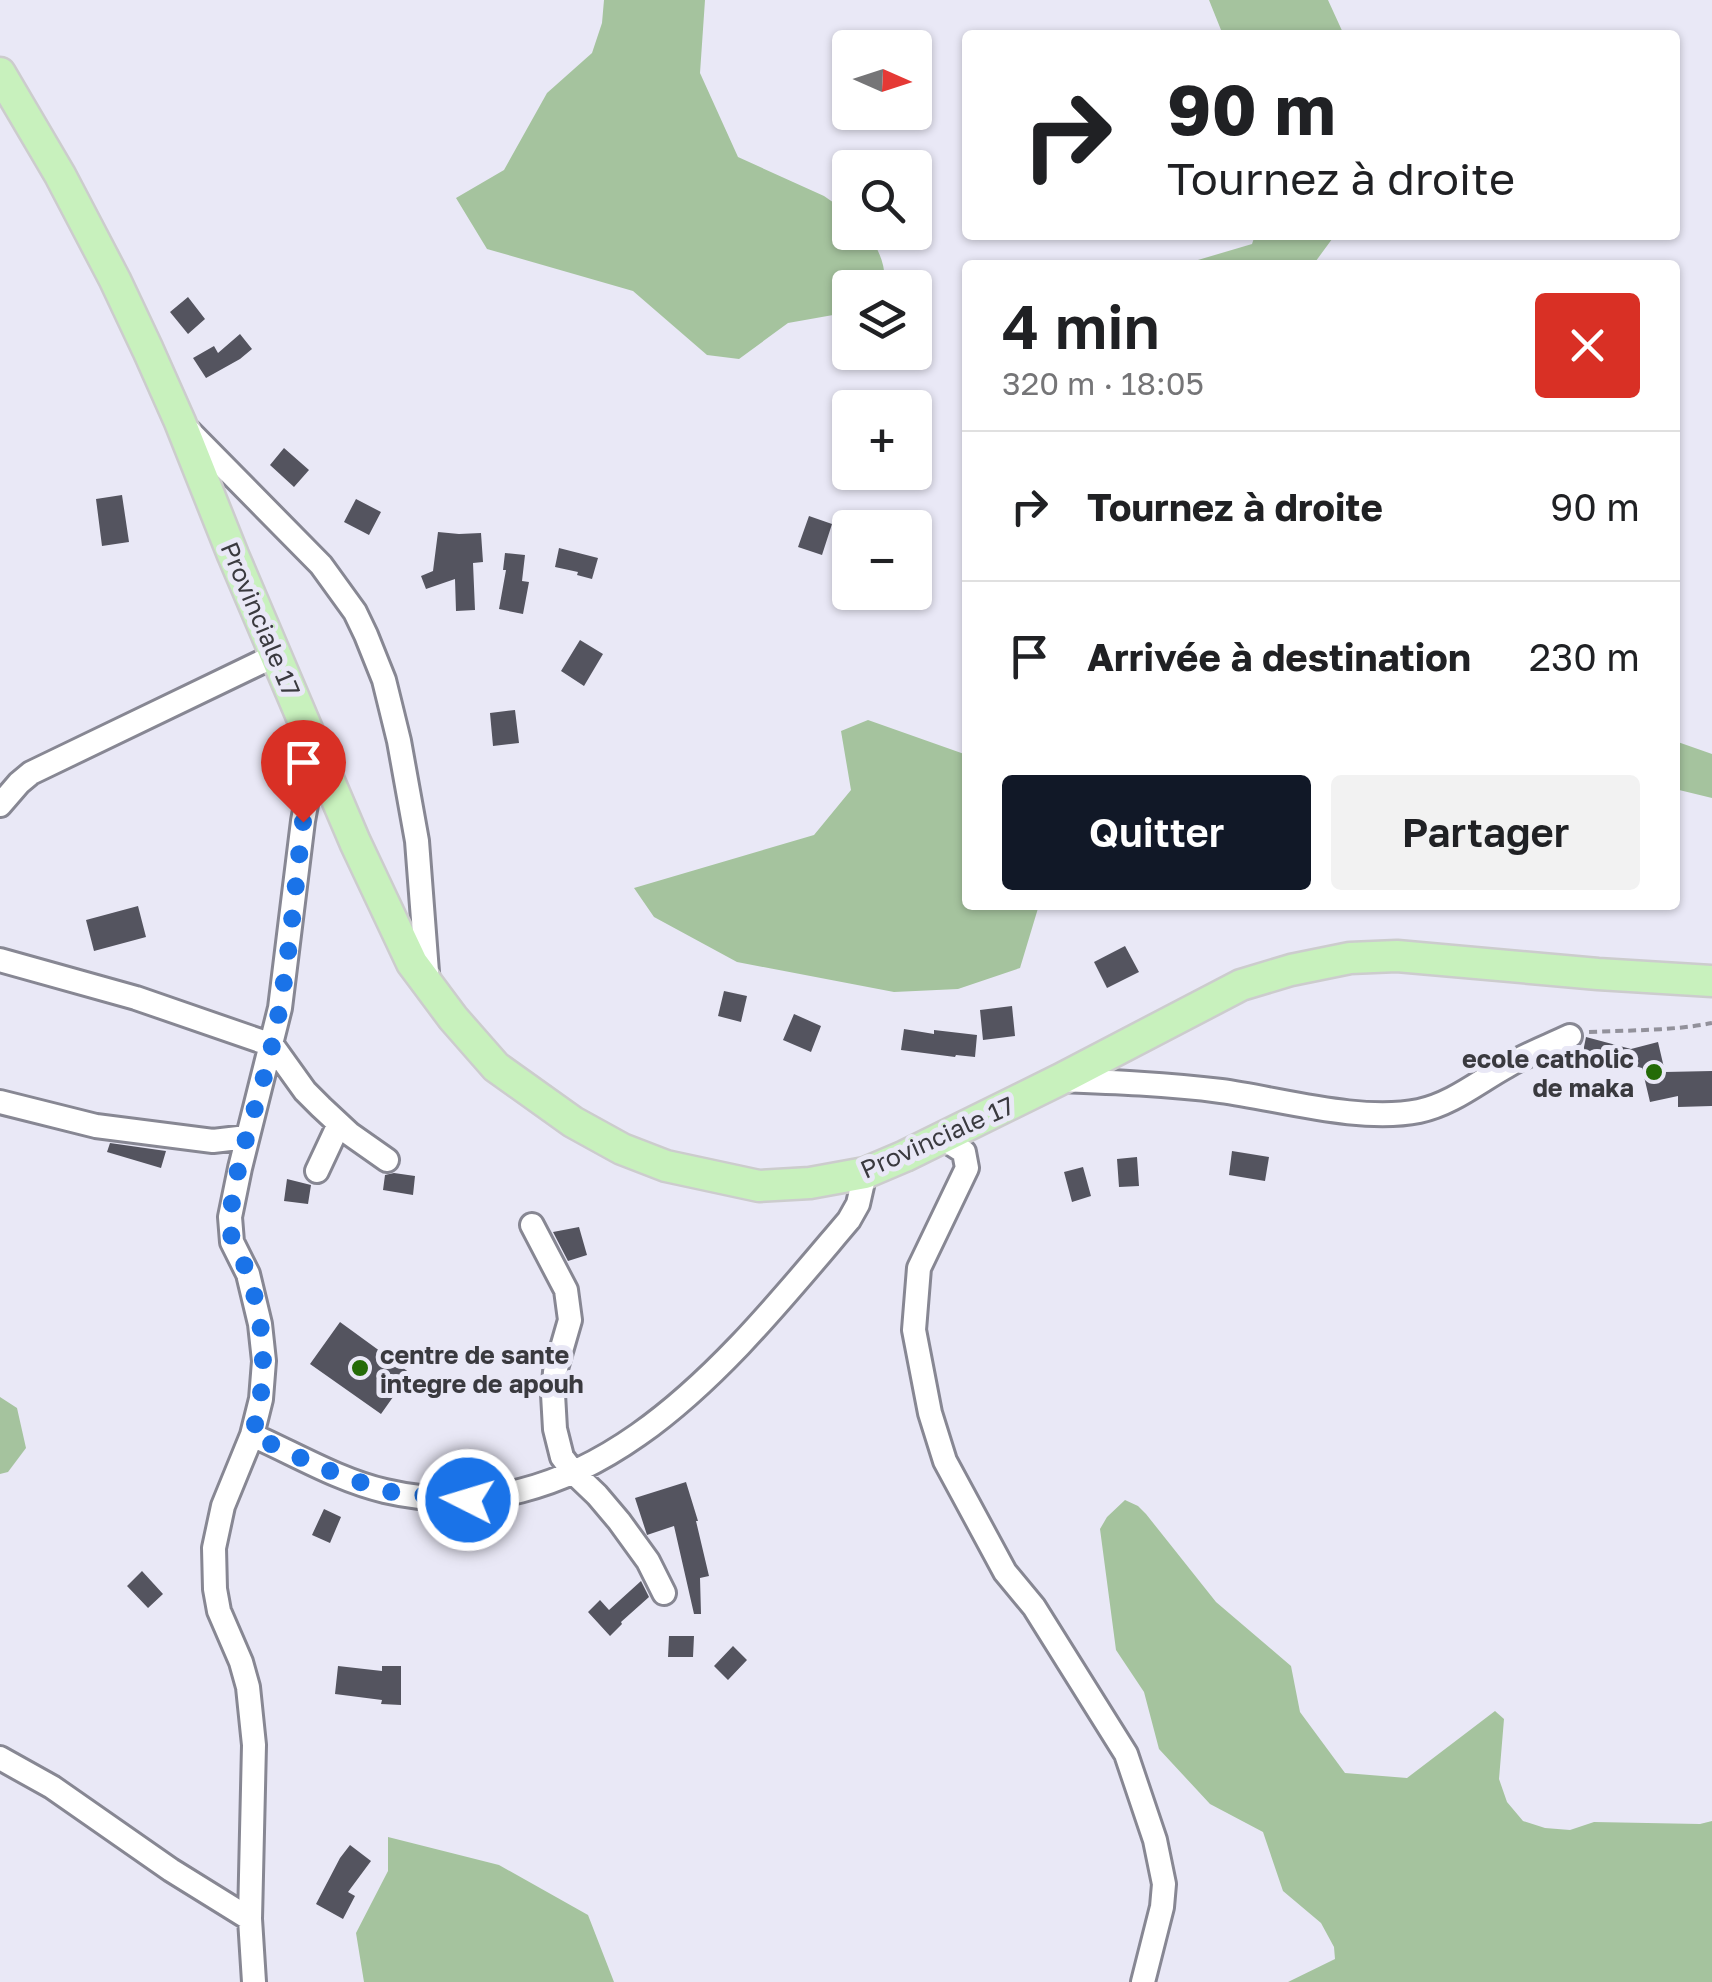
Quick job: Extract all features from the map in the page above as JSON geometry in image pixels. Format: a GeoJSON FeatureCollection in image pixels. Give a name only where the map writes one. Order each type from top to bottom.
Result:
{"type":"FeatureCollection","features":[{"type":"Feature","properties":{"kind":"main road","name":"Provinciale 17"},"geometry":{"type":"LineString","coordinates":[[0,73],[114,280],[180,422],[398,938],[428,987],[496,1067],[545,1104],[622,1149],[666,1166],[759,1186],[865,1173],[1059,1080],[1241,986],[1290,970],[1350,958],[1397,956],[1712,981]]}},
{"type":"Feature","properties":{"kind":"street"},"geometry":{"type":"LineString","coordinates":[[180,422],[321,565],[355,612],[366,635],[384,680],[417,841],[428,987]]}},
{"type":"Feature","properties":{"kind":"street"},"geometry":{"type":"LineString","coordinates":[[0,805],[31,773],[276,655]]}},
{"type":"Feature","properties":{"kind":"street"},"geometry":{"type":"LineString","coordinates":[[254,1982],[250,1918],[254,1745],[248,1686],[219,1610],[214,1548],[223,1506],[262,1399],[263,1341],[248,1274],[232,1242],[230,1228],[280,1008],[316,750]]}},
{"type":"Feature","properties":{"kind":"street"},"geometry":{"type":"LineString","coordinates":[[0,960],[136,998],[272,1046],[306,1091],[339,1124],[388,1160]]}},
{"type":"Feature","properties":{"kind":"street"},"geometry":{"type":"LineString","coordinates":[[1059,1080],[1222,1091],[1325,1109],[1417,1112],[1448,1102],[1511,1064],[1570,1036]]}},
{"type":"Feature","properties":{"kind":"street"},"geometry":{"type":"LineString","coordinates":[[0,1102],[96,1126],[213,1140],[248,1137]]}},
{"type":"Feature","properties":{"kind":"street"},"geometry":{"type":"LineString","coordinates":[[317,1171],[339,1124]]}},
{"type":"Feature","properties":{"kind":"street"},"geometry":{"type":"LineString","coordinates":[[942,1137],[964,1152],[967,1168],[919,1268],[914,1330],[930,1413],[944,1461],[1006,1572],[1034,1607],[1126,1754],[1155,1840],[1164,1884],[1143,1982]]}},
{"type":"Feature","properties":{"kind":"street"},"geometry":{"type":"LineString","coordinates":[[252,1435],[364,1485],[406,1495],[468,1500],[513,1494],[574,1473],[630,1443],[666,1416],[767,1316],[849,1220],[858,1204],[865,1173]]}},
{"type":"Feature","properties":{"kind":"street"},"geometry":{"type":"LineString","coordinates":[[532,1225],[566,1290],[570,1320],[553,1394],[562,1457],[619,1521],[664,1593]]}},
{"type":"Feature","properties":{"kind":"street"},"geometry":{"type":"LineString","coordinates":[[0,1758],[52,1787],[171,1870],[250,1918]]}},
{"type":"Feature","properties":{"kind":"path"},"geometry":{"type":"LineString","coordinates":[[1570,1036],[1712,1023]]}},
{"type":"Feature","properties":{"kind":"green space"},"geometry":{"type":"Polygon","coordinates":[[[604,0],[705,0],[700,73],[738,157],[832,202],[832,250],[877,250],[884,270],[832,270],[832,315],[788,323],[739,359],[707,355],[633,291],[487,249],[456,198],[504,170],[547,93],[592,53],[602,23],[604,0]]]}},
{"type":"Feature","properties":{"kind":"green space"},"geometry":{"type":"Polygon","coordinates":[[[1209,0],[1328,0],[1342,30],[1221,30],[1209,0]]]}},
{"type":"Feature","properties":{"kind":"green space"},"geometry":{"type":"Polygon","coordinates":[[[1253,240],[1331,240],[1317,260],[1198,260],[1252,244],[1253,240]]]}},
{"type":"Feature","properties":{"kind":"green space"},"geometry":{"type":"Polygon","coordinates":[[[868,720],[962,753],[962,910],[1037,910],[1020,968],[958,989],[894,992],[737,962],[654,917],[634,888],[814,835],[851,790],[841,731],[868,720]]]}},
{"type":"Feature","properties":{"kind":"green space"},"geometry":{"type":"Polygon","coordinates":[[[1680,743],[1712,754],[1712,798],[1680,790],[1680,743]]]}},
{"type":"Feature","properties":{"kind":"green space"},"geometry":{"type":"Polygon","coordinates":[[[0,1397],[17,1408],[26,1448],[8,1472],[0,1474],[0,1397]]]}},
{"type":"Feature","properties":{"kind":"green space"},"geometry":{"type":"Polygon","coordinates":[[[1125,1500],[1146,1514],[1216,1602],[1291,1666],[1300,1712],[1345,1773],[1407,1778],[1495,1711],[1504,1719],[1499,1779],[1507,1802],[1523,1821],[1570,1830],[1594,1822],[1712,1821],[1712,1982],[1288,1982],[1335,1959],[1334,1947],[1321,1923],[1283,1891],[1263,1832],[1210,1804],[1159,1749],[1144,1692],[1116,1650],[1100,1529],[1125,1500]]]}},
{"type":"Feature","properties":{"kind":"green space"},"geometry":{"type":"Polygon","coordinates":[[[388,1837],[499,1865],[588,1915],[614,1982],[364,1982],[356,1933],[388,1871],[388,1837]]]}},
{"type":"Feature","properties":{"kind":"building"},"geometry":{"type":"Polygon","coordinates":[[[188,297],[205,319],[188,334],[170,312],[188,297]]]}},
{"type":"Feature","properties":{"kind":"building"},"geometry":{"type":"Polygon","coordinates":[[[240,334],[252,349],[206,378],[193,358],[214,346],[218,353],[240,334]]]}},
{"type":"Feature","properties":{"kind":"building"},"geometry":{"type":"Polygon","coordinates":[[[284,448],[309,470],[294,487],[270,465],[284,448]]]}},
{"type":"Feature","properties":{"kind":"building"},"geometry":{"type":"Polygon","coordinates":[[[122,495],[129,542],[102,546],[96,499],[122,495]]]}},
{"type":"Feature","properties":{"kind":"building"},"geometry":{"type":"Polygon","coordinates":[[[356,499],[381,512],[369,535],[344,522],[356,499]]]}},
{"type":"Feature","properties":{"kind":"building"},"geometry":{"type":"Polygon","coordinates":[[[809,516],[832,524],[822,555],[798,547],[809,516]]]}},
{"type":"Feature","properties":{"kind":"building"},"geometry":{"type":"Polygon","coordinates":[[[438,532],[481,533],[483,562],[473,563],[475,610],[456,611],[455,579],[426,589],[421,576],[433,571],[438,532]]]}},
{"type":"Feature","properties":{"kind":"building"},"geometry":{"type":"Polygon","coordinates":[[[559,548],[598,558],[592,579],[555,567],[559,548]]]}},
{"type":"Feature","properties":{"kind":"building"},"geometry":{"type":"Polygon","coordinates":[[[505,553],[525,555],[522,581],[529,582],[523,614],[499,609],[505,553]]]}},
{"type":"Feature","properties":{"kind":"building"},"geometry":{"type":"Polygon","coordinates":[[[580,640],[603,654],[584,686],[561,671],[580,640]]]}},
{"type":"Feature","properties":{"kind":"building"},"geometry":{"type":"Polygon","coordinates":[[[515,710],[519,743],[493,746],[490,713],[515,710]]]}},
{"type":"Feature","properties":{"kind":"building"},"geometry":{"type":"Polygon","coordinates":[[[138,906],[146,937],[94,951],[86,920],[138,906]]]}},
{"type":"Feature","properties":{"kind":"building"},"geometry":{"type":"Polygon","coordinates":[[[1125,946],[1139,972],[1107,988],[1094,962],[1125,946]]]}},
{"type":"Feature","properties":{"kind":"building"},"geometry":{"type":"Polygon","coordinates":[[[724,991],[747,996],[741,1022],[718,1016],[724,991]]]}},
{"type":"Feature","properties":{"kind":"building"},"geometry":{"type":"Polygon","coordinates":[[[1012,1006],[1015,1036],[983,1040],[980,1010],[1012,1006]]]}},
{"type":"Feature","properties":{"kind":"building"},"geometry":{"type":"Polygon","coordinates":[[[794,1014],[821,1026],[811,1052],[783,1040],[794,1014]]]}},
{"type":"Feature","properties":{"kind":"building"},"geometry":{"type":"Polygon","coordinates":[[[904,1029],[977,1035],[975,1057],[901,1050],[904,1029]]]}},
{"type":"Feature","properties":{"kind":"building"},"geometry":{"type":"Polygon","coordinates":[[[1586,1037],[1631,1049],[1658,1042],[1665,1072],[1712,1071],[1712,1106],[1678,1107],[1678,1096],[1650,1102],[1642,1068],[1583,1052],[1586,1037]]]}},
{"type":"Feature","properties":{"kind":"building"},"geometry":{"type":"Polygon","coordinates":[[[110,1143],[166,1151],[161,1168],[107,1152],[110,1143]]]}},
{"type":"Feature","properties":{"kind":"building"},"geometry":{"type":"Polygon","coordinates":[[[1232,1151],[1269,1157],[1265,1181],[1229,1175],[1232,1151]]]}},
{"type":"Feature","properties":{"kind":"building"},"geometry":{"type":"Polygon","coordinates":[[[1137,1157],[1139,1186],[1119,1187],[1117,1159],[1137,1157]]]}},
{"type":"Feature","properties":{"kind":"building"},"geometry":{"type":"Polygon","coordinates":[[[1083,1167],[1091,1196],[1072,1202],[1064,1172],[1083,1167]]]}},
{"type":"Feature","properties":{"kind":"building"},"geometry":{"type":"Polygon","coordinates":[[[385,1175],[415,1176],[413,1195],[383,1190],[385,1175]]]}},
{"type":"Feature","properties":{"kind":"building"},"geometry":{"type":"Polygon","coordinates":[[[287,1179],[311,1185],[308,1204],[284,1201],[287,1179]]]}},
{"type":"Feature","properties":{"kind":"building"},"geometry":{"type":"Polygon","coordinates":[[[579,1227],[587,1255],[568,1261],[553,1232],[579,1227]]]}},
{"type":"Feature","properties":{"kind":"building","name":"centre de sante integre de apouh"},"geometry":{"type":"Polygon","coordinates":[[[340,1322],[410,1373],[381,1414],[310,1364],[340,1322]]]}},
{"type":"Feature","properties":{"kind":"building"},"geometry":{"type":"Polygon","coordinates":[[[686,1482],[709,1576],[700,1578],[701,1614],[694,1614],[674,1526],[647,1535],[635,1498],[686,1482]]]}},
{"type":"Feature","properties":{"kind":"building"},"geometry":{"type":"Polygon","coordinates":[[[324,1509],[341,1517],[330,1543],[312,1535],[324,1509]]]}},
{"type":"Feature","properties":{"kind":"building"},"geometry":{"type":"Polygon","coordinates":[[[142,1571],[163,1594],[148,1608],[127,1586],[142,1571]]]}},
{"type":"Feature","properties":{"kind":"building"},"geometry":{"type":"Polygon","coordinates":[[[641,1581],[649,1597],[610,1636],[588,1612],[600,1600],[609,1610],[641,1581]]]}},
{"type":"Feature","properties":{"kind":"building"},"geometry":{"type":"Polygon","coordinates":[[[669,1636],[694,1636],[693,1657],[668,1657],[669,1636]]]}},
{"type":"Feature","properties":{"kind":"building"},"geometry":{"type":"Polygon","coordinates":[[[733,1646],[747,1660],[728,1680],[714,1666],[733,1646]]]}},
{"type":"Feature","properties":{"kind":"building"},"geometry":{"type":"Polygon","coordinates":[[[338,1666],[382,1671],[382,1666],[401,1666],[401,1705],[335,1694],[338,1666]]]}},
{"type":"Feature","properties":{"kind":"building"},"geometry":{"type":"Polygon","coordinates":[[[350,1845],[371,1861],[348,1892],[355,1896],[343,1919],[316,1904],[350,1845]]]}},
{"type":"Feature","properties":{"kind":"place","name":"ecole catholic de maka"},"geometry":{"type":"Point","coordinates":[1654,1072]}},
{"type":"Feature","properties":{"kind":"place","name":"centre de sante integre de apouh"},"geometry":{"type":"Point","coordinates":[360,1368]}},
{"type":"Feature","properties":{"kind":"route"},"geometry":{"type":"LineString","coordinates":[[303,822],[280,1008],[230,1216],[232,1242],[248,1274],[263,1341],[262,1399],[252,1435],[364,1485],[406,1495],[468,1500]]}}]}
